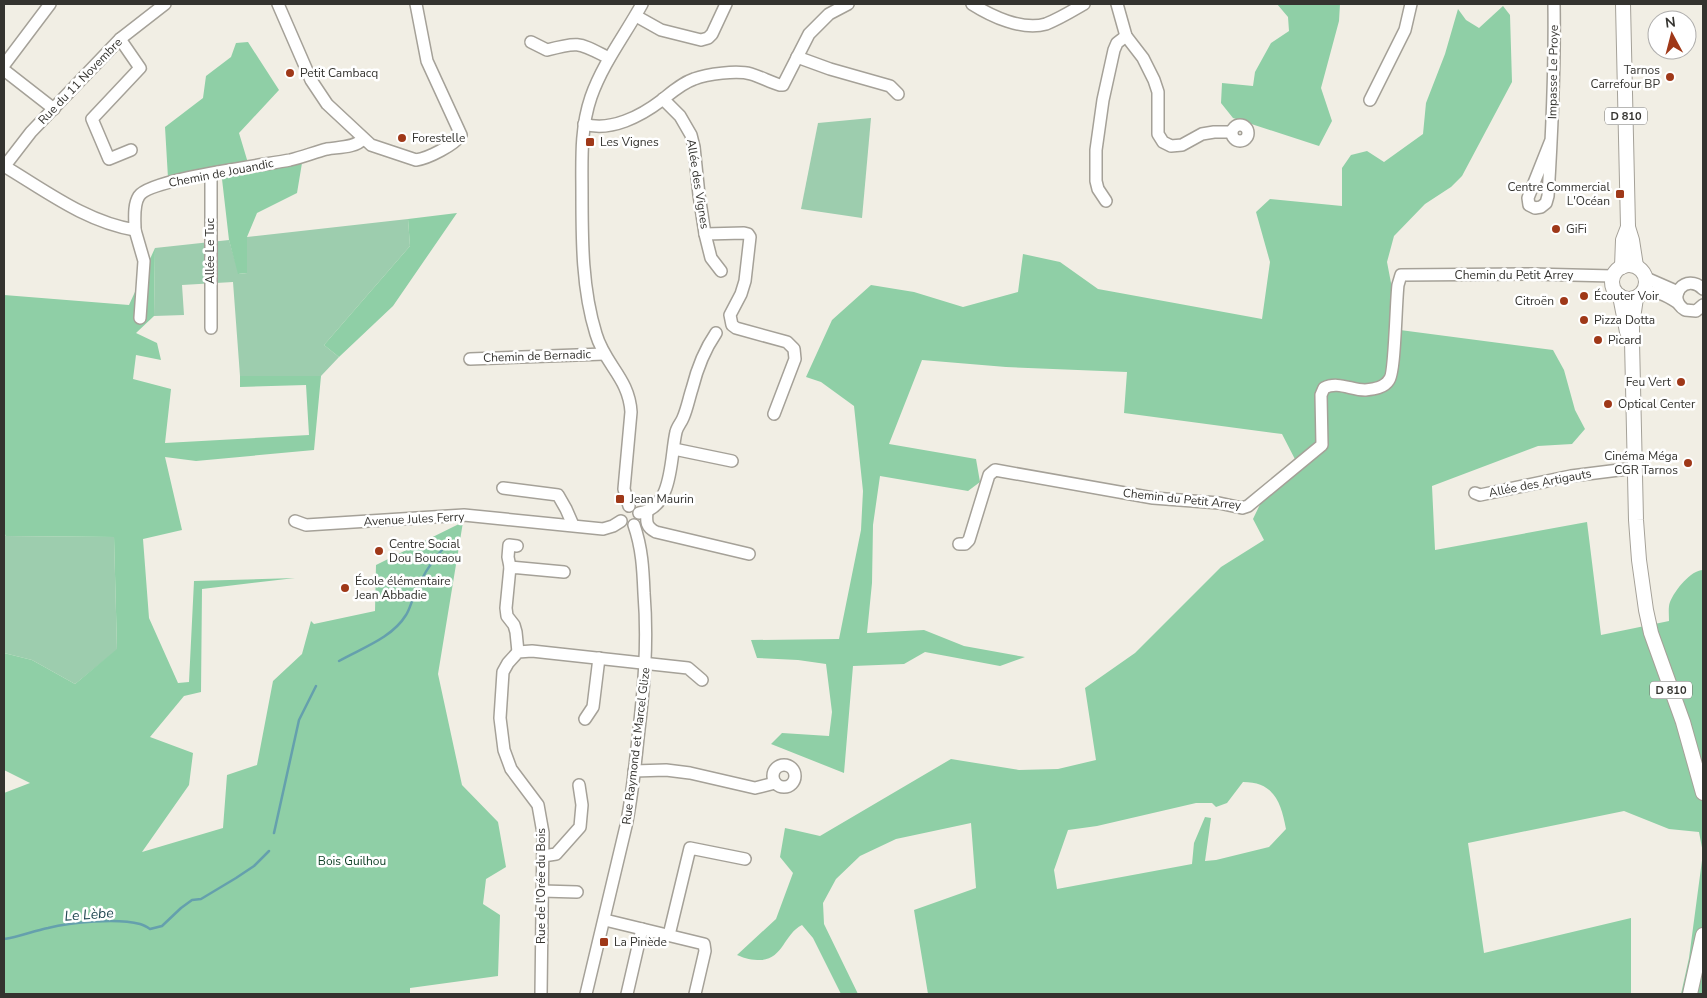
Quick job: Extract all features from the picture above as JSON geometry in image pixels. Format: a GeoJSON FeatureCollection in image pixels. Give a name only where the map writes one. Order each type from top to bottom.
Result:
{"type":"FeatureCollection","features":[{"type":"Feature","properties":{"kind":"main road","name":"D 810"},"geometry":{"type":"LineString","coordinates":[[1623,4],[1628,227],[1623,240],[1624,270]]}},
{"type":"Feature","properties":{"kind":"main road"},"geometry":{"type":"LineString","coordinates":[[1624,270],[1643,272],[1646,278],[1646,285],[1638,296],[1628,299],[1620,296],[1613,287],[1624,270]]}},
{"type":"Feature","properties":{"kind":"main road","name":"D 810"},"geometry":{"type":"LineString","coordinates":[[1620,296],[1633,367]]}},
{"type":"Feature","properties":{"kind":"main road","name":"D 810"},"geometry":{"type":"LineString","coordinates":[[1638,296],[1632,325],[1636,520],[1639,560],[1651,633],[1683,722],[1703,793]]}},
{"type":"Feature","properties":{"kind":"main road"},"geometry":{"type":"LineString","coordinates":[[1690,994],[1703,935]]}},
{"type":"Feature","properties":{"kind":"street"},"geometry":{"type":"LineString","coordinates":[[4,65],[50,4]]}},
{"type":"Feature","properties":{"kind":"street","name":"Rue du 11 Novembre"},"geometry":{"type":"LineString","coordinates":[[4,167],[30,132],[120,39],[165,4]]}},
{"type":"Feature","properties":{"kind":"street"},"geometry":{"type":"LineString","coordinates":[[278,4],[311,80],[327,104],[371,145],[416,160],[443,149],[461,135],[427,61],[416,4]]}},
{"type":"Feature","properties":{"kind":"street"},"geometry":{"type":"LineString","coordinates":[[629,506],[624,489],[630,426],[630,403],[624,384],[604,354],[596,334],[584,269],[582,139],[584,124],[599,77],[642,4]]}},
{"type":"Feature","properties":{"kind":"street"},"geometry":{"type":"LineString","coordinates":[[636,16],[661,30],[701,40],[708,38],[712,34],[726,4]]}},
{"type":"Feature","properties":{"kind":"street"},"geometry":{"type":"LineString","coordinates":[[584,124],[593,126],[614,124],[646,111],[694,78],[708,75],[750,74],[780,85],[783,84],[808,34],[829,14],[848,4]]}},
{"type":"Feature","properties":{"kind":"street"},"geometry":{"type":"LineString","coordinates":[[972,4],[986,13],[1000,18],[1022,24],[1036,25],[1045,24],[1084,4]]}},
{"type":"Feature","properties":{"kind":"street"},"geometry":{"type":"LineString","coordinates":[[1117,4],[1126,36],[1143,58],[1154,80],[1158,92],[1158,134],[1163,142],[1171,146],[1182,145],[1202,134],[1231,132]]}},
{"type":"Feature","properties":{"kind":"street"},"geometry":{"type":"LineString","coordinates":[[1370,100],[1405,30],[1411,4]]}},
{"type":"Feature","properties":{"kind":"street","name":"Impasse Le Proye"},"geometry":{"type":"LineString","coordinates":[[1551,140],[1528,198],[1529,204],[1535,208],[1542,207],[1546,203],[1551,140],[1554,84],[1554,4]]}},
{"type":"Feature","properties":{"kind":"street"},"geometry":{"type":"LineString","coordinates":[[1106,201],[1098,189],[1096,181],[1096,150],[1103,100],[1114,50],[1117,43],[1126,36]]}},
{"type":"Feature","properties":{"kind":"street"},"geometry":{"type":"LineString","coordinates":[[120,39],[140,68],[92,119],[109,159],[131,150]]}},
{"type":"Feature","properties":{"kind":"street"},"geometry":{"type":"LineString","coordinates":[[531,42],[547,50],[568,44],[582,44],[609,58]]}},
{"type":"Feature","properties":{"kind":"street"},"geometry":{"type":"LineString","coordinates":[[797,57],[830,69],[890,86],[898,94]]}},
{"type":"Feature","properties":{"kind":"street"},"geometry":{"type":"LineString","coordinates":[[4,70],[54,109]]}},
{"type":"Feature","properties":{"kind":"street","name":"Allée des Vignes"},"geometry":{"type":"LineString","coordinates":[[663,99],[680,116],[691,135],[705,234],[711,258],[721,271]]}},
{"type":"Feature","properties":{"kind":"street","name":"Chemin de Jouandic"},"geometry":{"type":"LineString","coordinates":[[134,230],[135,209],[139,196],[151,187],[186,178],[292,159],[327,149],[359,144],[363,139]]}},
{"type":"Feature","properties":{"kind":"street"},"geometry":{"type":"LineString","coordinates":[[4,167],[82,213],[122,228],[134,230],[144,261],[140,318]]}},
{"type":"Feature","properties":{"kind":"street","name":"Allée Le Tuc"},"geometry":{"type":"LineString","coordinates":[[211,174],[211,328]]}},
{"type":"Feature","properties":{"kind":"street"},"geometry":{"type":"LineString","coordinates":[[705,234],[748,234],[750,237],[745,281],[741,294],[730,315],[732,324],[736,328],[787,342],[794,349],[795,359],[774,414]]}},
{"type":"Feature","properties":{"kind":"street","name":"Chemin du Petit Arrey"},"geometry":{"type":"LineString","coordinates":[[959,544],[965,544],[970,540],[989,474],[995,470],[1153,498],[1219,503],[1242,508],[1248,506],[1322,445],[1321,394],[1324,388],[1334,384],[1359,390],[1375,390],[1385,385],[1391,379],[1398,284],[1401,275],[1531,274],[1624,270]]}},
{"type":"Feature","properties":{"kind":"street"},"geometry":{"type":"LineString","coordinates":[[1646,278],[1678,297],[1685,310],[1701,311]]}},
{"type":"Feature","properties":{"kind":"street"},"geometry":{"type":"LineString","coordinates":[[1678,297],[1681,286],[1688,283],[1696,283],[1703,289]]}},
{"type":"Feature","properties":{"kind":"street"},"geometry":{"type":"LineString","coordinates":[[1638,296],[1650,291],[1678,297]]}},
{"type":"Feature","properties":{"kind":"street"},"geometry":{"type":"LineString","coordinates":[[629,506],[621,512],[621,521],[627,526],[634,525],[643,512],[661,500],[667,488],[676,429],[683,419],[696,373],[716,332]]}},
{"type":"Feature","properties":{"kind":"street","name":"Chemin de Bernadic"},"geometry":{"type":"LineString","coordinates":[[470,358],[604,354]]}},
{"type":"Feature","properties":{"kind":"street"},"geometry":{"type":"LineString","coordinates":[[674,449],[732,461]]}},
{"type":"Feature","properties":{"kind":"street","name":"Allée des Artigauts"},"geometry":{"type":"LineString","coordinates":[[1475,494],[1480,495],[1571,476],[1635,468]]}},
{"type":"Feature","properties":{"kind":"street"},"geometry":{"type":"LineString","coordinates":[[503,488],[558,495],[573,525]]}},
{"type":"Feature","properties":{"kind":"street"},"geometry":{"type":"LineString","coordinates":[[629,506],[643,512],[651,530],[749,554]]}},
{"type":"Feature","properties":{"kind":"street","name":"Avenue Jules Ferry"},"geometry":{"type":"LineString","coordinates":[[295,521],[306,525],[464,515],[603,529],[621,521]]}},
{"type":"Feature","properties":{"kind":"street","name":"Rue Raymond et Marcel Glize"},"geometry":{"type":"LineString","coordinates":[[586,994],[626,826],[646,664],[646,620],[640,539],[634,525]]}},
{"type":"Feature","properties":{"kind":"street"},"geometry":{"type":"LineString","coordinates":[[517,546],[510,545],[506,608],[507,616],[514,625],[516,632],[518,652],[532,651],[688,668],[702,680]]}},
{"type":"Feature","properties":{"kind":"street"},"geometry":{"type":"LineString","coordinates":[[510,567],[564,572]]}},
{"type":"Feature","properties":{"kind":"street","name":"Rue de l'Orée du Bois"},"geometry":{"type":"LineString","coordinates":[[518,652],[508,662],[503,672],[500,718],[504,750],[512,769],[538,805],[543,833],[541,994]]}},
{"type":"Feature","properties":{"kind":"street"},"geometry":{"type":"LineString","coordinates":[[585,719],[594,707],[599,658]]}},
{"type":"Feature","properties":{"kind":"street"},"geometry":{"type":"LineString","coordinates":[[634,772],[666,770],[690,773],[755,788],[775,783]]}},
{"type":"Feature","properties":{"kind":"street"},"geometry":{"type":"LineString","coordinates":[[542,856],[556,854],[580,827],[582,805],[579,785]]}},
{"type":"Feature","properties":{"kind":"street"},"geometry":{"type":"LineString","coordinates":[[669,935],[690,848],[745,859]]}},
{"type":"Feature","properties":{"kind":"street"},"geometry":{"type":"LineString","coordinates":[[542,891],[576,892]]}},
{"type":"Feature","properties":{"kind":"street"},"geometry":{"type":"LineString","coordinates":[[605,920],[704,944],[706,947],[695,994]]}},
{"type":"Feature","properties":{"kind":"street"},"geometry":{"type":"LineString","coordinates":[[627,994],[642,929]]}},
{"type":"Feature","properties":{"kind":"green space"},"geometry":{"type":"Polygon","coordinates":[[[1277,4],[1340,4],[1339,21],[1321,88],[1332,121],[1319,146],[1233,118],[1221,103],[1222,83],[1253,86],[1255,72],[1271,43],[1289,31],[1288,17],[1277,4]]]}},
{"type":"Feature","properties":{"kind":"green space"},"geometry":{"type":"Polygon","coordinates":[[[1503,6],[1510,15],[1512,82],[1462,176],[1451,187],[1425,204],[1394,236],[1387,262],[1400,330],[1553,350],[1564,370],[1575,410],[1585,429],[1572,444],[1538,446],[1432,486],[1435,550],[1587,522],[1601,635],[1669,621],[1669,604],[1672,597],[1693,573],[1703,570],[1703,853],[1699,832],[1669,829],[1624,811],[1468,843],[1484,953],[1631,918],[1631,994],[928,994],[914,910],[976,888],[971,823],[896,839],[860,856],[836,879],[823,903],[824,924],[858,994],[841,994],[813,938],[802,925],[791,934],[779,951],[768,959],[751,959],[737,955],[776,919],[793,873],[780,857],[785,828],[820,836],[951,759],[1019,770],[1058,769],[1096,760],[1085,688],[1135,653],[1221,567],[1264,540],[1253,519],[1264,496],[1299,467],[1282,434],[1124,413],[1127,372],[1006,367],[922,360],[889,444],[976,459],[980,482],[968,491],[880,476],[873,525],[872,583],[867,633],[924,630],[964,646],[1025,657],[1000,666],[925,652],[904,664],[853,666],[844,773],[771,744],[782,733],[829,736],[832,712],[826,664],[798,660],[757,658],[751,640],[839,639],[861,530],[863,491],[854,406],[821,382],[806,377],[832,320],[871,285],[914,292],[963,307],[1018,292],[1023,254],[1060,262],[1098,289],[1262,319],[1270,262],[1256,212],[1270,199],[1342,206],[1342,168],[1351,155],[1367,151],[1384,162],[1423,134],[1426,103],[1445,54],[1458,9],[1466,20],[1479,28],[1503,6]],[[1243,782],[1227,803],[1216,807],[1212,803],[1196,803],[1097,826],[1068,830],[1054,870],[1057,889],[1192,864],[1194,843],[1205,817],[1211,818],[1205,861],[1269,847],[1286,829],[1282,810],[1269,790],[1254,783],[1243,782]]]}},
{"type":"Feature","properties":{"kind":"green space"},"geometry":{"type":"Polygon","coordinates":[[[248,42],[279,90],[239,133],[248,163],[271,170],[302,163],[297,193],[257,213],[247,237],[247,273],[238,274],[229,240],[222,179],[203,169],[168,178],[165,127],[203,98],[206,76],[231,57],[236,43],[248,42]]]}},
{"type":"Feature","properties":{"kind":"green space"},"geometry":{"type":"Polygon","coordinates":[[[871,118],[862,218],[801,209],[818,123],[871,118]]]}},
{"type":"Feature","properties":{"kind":"green space"},"geometry":{"type":"Polygon","coordinates":[[[457,213],[393,306],[339,357],[324,345],[410,246],[408,219],[457,213]]]}},
{"type":"Feature","properties":{"kind":"green space"},"geometry":{"type":"Polygon","coordinates":[[[408,219],[410,246],[324,345],[339,357],[321,376],[240,376],[233,282],[182,285],[184,315],[154,316],[155,248],[229,240],[239,274],[247,273],[247,237],[408,219]]]}},
{"type":"Feature","properties":{"kind":"green space","name":"Bois Guilhou"},"geometry":{"type":"Polygon","coordinates":[[[155,248],[154,316],[136,333],[157,343],[161,360],[136,355],[133,379],[171,389],[165,443],[309,435],[306,385],[240,387],[240,376],[321,376],[314,450],[196,461],[165,457],[182,530],[143,539],[149,618],[178,683],[189,682],[194,581],[295,578],[202,589],[201,692],[184,696],[150,737],[193,753],[189,785],[142,852],[223,828],[227,775],[257,765],[273,681],[302,654],[311,621],[314,624],[375,611],[376,565],[463,522],[438,674],[462,785],[498,822],[506,867],[486,879],[483,904],[500,915],[498,976],[410,988],[410,994],[4,994],[4,793],[30,783],[4,770],[4,653],[32,660],[75,684],[117,649],[114,537],[6,536],[4,533],[4,295],[129,305],[155,248]]]}},
{"type":"Feature","properties":{"kind":"green space"},"geometry":{"type":"Polygon","coordinates":[[[4,533],[6,536],[114,537],[117,650],[75,684],[32,660],[4,653],[4,533]]]}},
{"type":"Feature","properties":{"kind":"green space"},"geometry":{"type":"Polygon","coordinates":[[[1703,853],[1703,994],[1681,994],[1689,958],[1703,853]]]}},
{"type":"Feature","properties":{"kind":"waterway","name":"Le Lèbe"},"geometry":{"type":"LineString","coordinates":[[339,661],[376,642],[400,623],[407,613],[426,572],[442,550]]}},
{"type":"Feature","properties":{"kind":"waterway","name":"Le Lèbe"},"geometry":{"type":"LineString","coordinates":[[274,833],[299,720],[316,686]]}},
{"type":"Feature","properties":{"kind":"waterway","name":"Le Lèbe"},"geometry":{"type":"LineString","coordinates":[[4,939],[42,929],[81,923],[120,921],[141,924],[150,929],[162,926],[192,900],[201,899],[236,878],[254,866],[269,851]]}},
{"type":"Feature","properties":{"kind":"place","name":"Petit Cambacq"},"geometry":{"type":"Point","coordinates":[290,73]}},
{"type":"Feature","properties":{"kind":"place","name":"Tarnos Carrefour BP"},"geometry":{"type":"Point","coordinates":[1670,77]}},
{"type":"Feature","properties":{"kind":"place","name":"Forestelle"},"geometry":{"type":"Point","coordinates":[402,138]}},
{"type":"Feature","properties":{"kind":"place","name":"Les Vignes"},"geometry":{"type":"Point","coordinates":[590,142]}},
{"type":"Feature","properties":{"kind":"place","name":"Centre Commercial L'Océan"},"geometry":{"type":"Point","coordinates":[1620,194]}},
{"type":"Feature","properties":{"kind":"place","name":"GiFi"},"geometry":{"type":"Point","coordinates":[1556,229]}},
{"type":"Feature","properties":{"kind":"place","name":"Écouter Voir"},"geometry":{"type":"Point","coordinates":[1584,296]}},
{"type":"Feature","properties":{"kind":"place","name":"Citroën"},"geometry":{"type":"Point","coordinates":[1564,301]}},
{"type":"Feature","properties":{"kind":"place","name":"Pizza Dotta"},"geometry":{"type":"Point","coordinates":[1584,320]}},
{"type":"Feature","properties":{"kind":"place","name":"Picard"},"geometry":{"type":"Point","coordinates":[1598,340]}},
{"type":"Feature","properties":{"kind":"place","name":"Feu Vert"},"geometry":{"type":"Point","coordinates":[1681,382]}},
{"type":"Feature","properties":{"kind":"place","name":"Optical Center"},"geometry":{"type":"Point","coordinates":[1608,404]}},
{"type":"Feature","properties":{"kind":"place","name":"Cinéma Méga CGR Tarnos"},"geometry":{"type":"Point","coordinates":[1688,463]}},
{"type":"Feature","properties":{"kind":"place","name":"Jean Maurin"},"geometry":{"type":"Point","coordinates":[620,499]}},
{"type":"Feature","properties":{"kind":"place","name":"Centre Social Dou Boucaou"},"geometry":{"type":"Point","coordinates":[379,551]}},
{"type":"Feature","properties":{"kind":"place","name":"École élémentaire Jean Abbadie"},"geometry":{"type":"Point","coordinates":[345,588]}},
{"type":"Feature","properties":{"kind":"place","name":"La Pinède"},"geometry":{"type":"Point","coordinates":[604,942]}}]}
